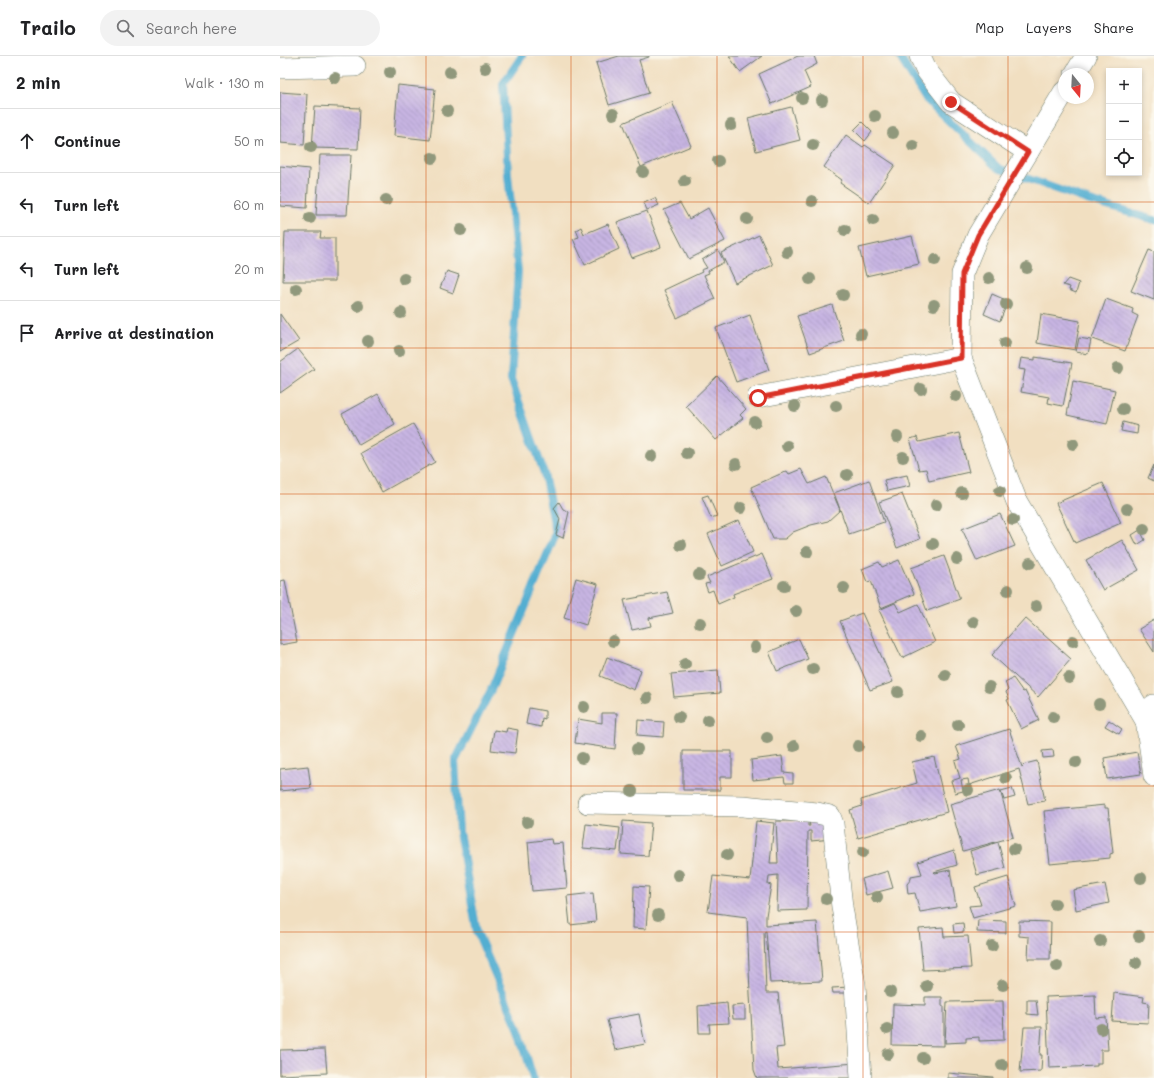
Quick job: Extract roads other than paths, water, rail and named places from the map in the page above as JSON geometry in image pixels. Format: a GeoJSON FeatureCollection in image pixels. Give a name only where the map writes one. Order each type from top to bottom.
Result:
{"type":"FeatureCollection","features":[{"type":"Feature","properties":{"kind":"street"},"geometry":{"type":"LineString","coordinates":[[920,56],[927,71],[951,102],[1028,152]]}},
{"type":"Feature","properties":{"kind":"street"},"geometry":{"type":"LineString","coordinates":[[1079,68],[1086,56]]}},
{"type":"Feature","properties":{"kind":"street"},"geometry":{"type":"LineString","coordinates":[[280,68],[355,66]]}},
{"type":"Feature","properties":{"kind":"street"},"geometry":{"type":"LineString","coordinates":[[1058,102],[978,235],[962,274],[961,358],[1017,502],[1150,713],[1154,776]]}},
{"type":"Feature","properties":{"kind":"street"},"geometry":{"type":"LineString","coordinates":[[758,398],[961,358]]}},
{"type":"Feature","properties":{"kind":"street"},"geometry":{"type":"LineString","coordinates":[[588,803],[743,806],[818,813],[830,816],[833,824],[842,908],[855,985],[861,1078]]}},
{"type":"Feature","properties":{"kind":"waterway"},"geometry":{"type":"LineString","coordinates":[[522,56],[503,84],[508,175],[518,271],[511,379],[544,473],[556,533],[491,690],[455,761],[459,832],[477,932],[519,1030],[533,1078]]}},
{"type":"Feature","properties":{"kind":"waterway"},"geometry":{"type":"LineString","coordinates":[[899,56],[925,98],[998,168],[1090,201],[1154,220]]}}]}
